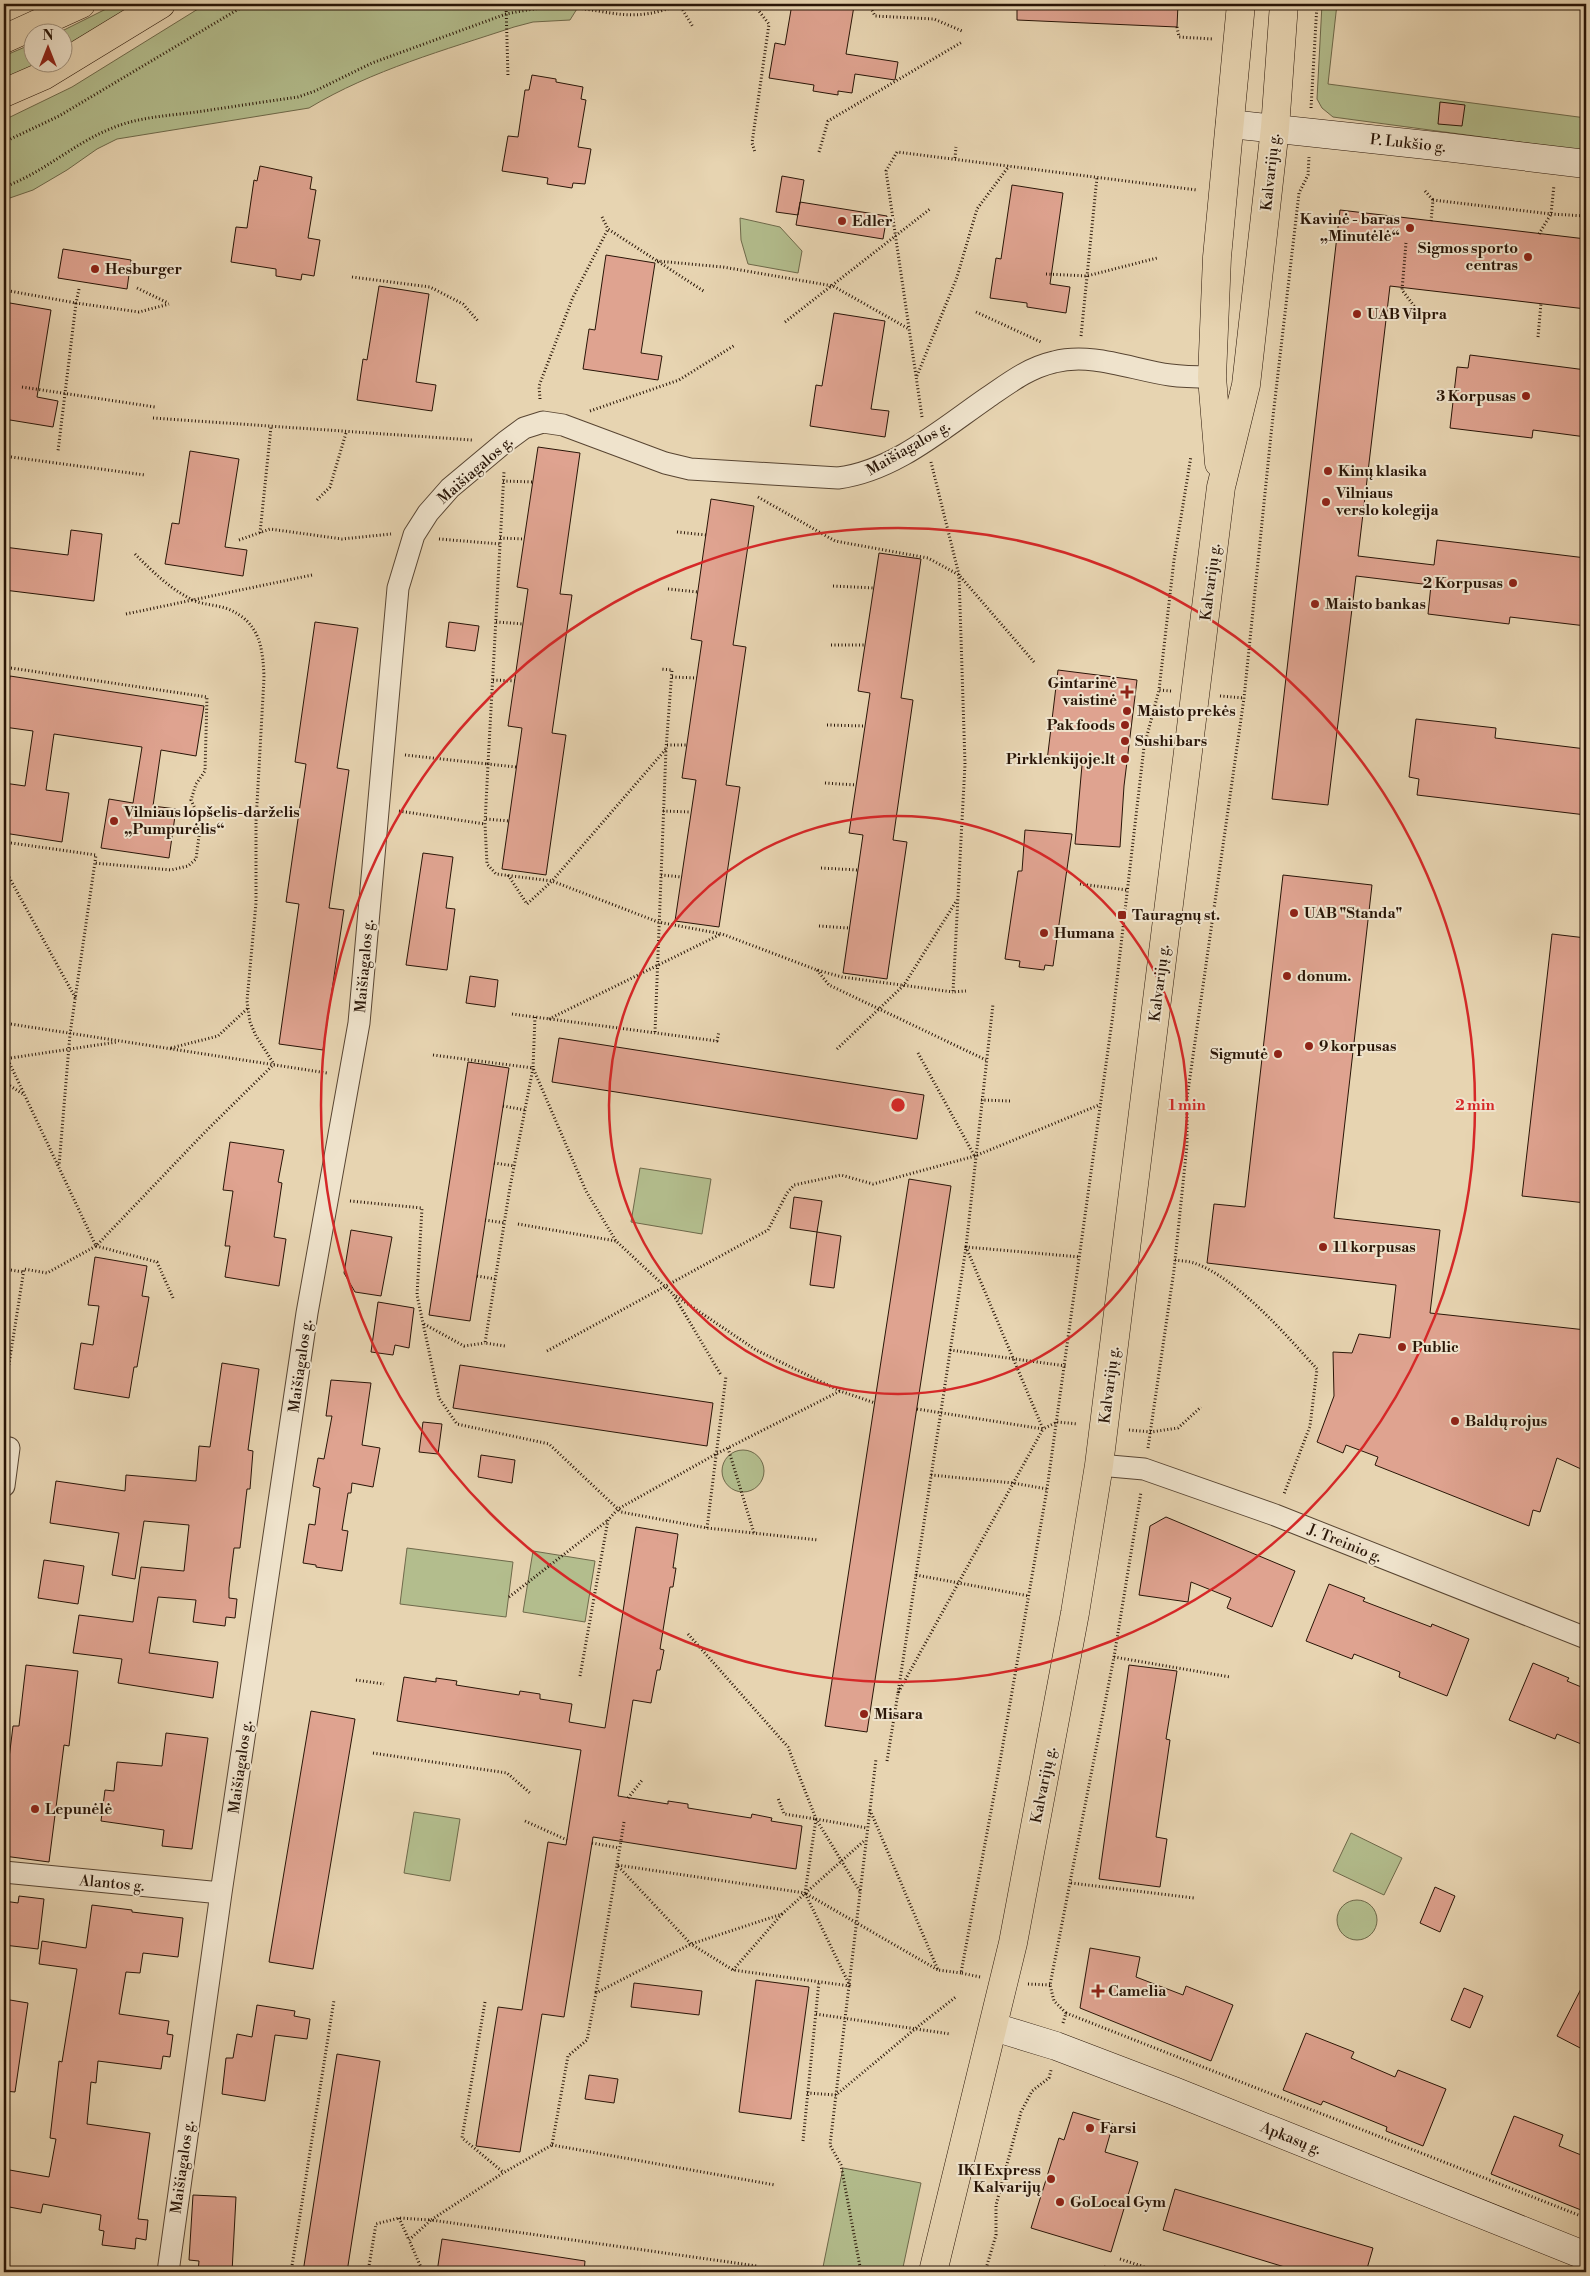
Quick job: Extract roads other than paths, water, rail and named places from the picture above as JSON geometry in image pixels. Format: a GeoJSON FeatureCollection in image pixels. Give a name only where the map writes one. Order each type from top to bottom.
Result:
{"type":"FeatureCollection","features":[{"type":"Feature","properties":{"kind":"main road"},"geometry":{"type":"LineString","coordinates":[[4,38],[81,4]]}},
{"type":"Feature","properties":{"kind":"main road"},"geometry":{"type":"LineString","coordinates":[[4,93],[43,76],[161,4]]}},
{"type":"Feature","properties":{"kind":"main road","name":"Kalvarijų g."},"geometry":{"type":"LineString","coordinates":[[1221,487],[1212,377],[1216,257],[1241,4]]}},
{"type":"Feature","properties":{"kind":"main road","name":"Kalvarijų g."},"geometry":{"type":"LineString","coordinates":[[933,2272],[1004,1981],[1072,1632],[1099,1464],[1221,487],[1246,385],[1275,128],[1284,4]]}},
{"type":"Feature","properties":{"kind":"main road","name":"P. Lukšio g."},"geometry":{"type":"LineString","coordinates":[[1230,124],[1558,159],[1586,164]]}},
{"type":"Feature","properties":{"kind":"main road","name":"Apkasų g."},"geometry":{"type":"LineString","coordinates":[[994,2027],[1056,2046],[1586,2256]]}},
{"type":"Feature","properties":{"kind":"street","name":"Maišiagalos g."},"geometry":{"type":"LineString","coordinates":[[168,2272],[221,1893],[307,1313],[359,1023],[398,588],[414,535],[428,513],[450,488],[524,428],[553,424],[665,463],[690,469],[838,478],[859,476],[872,471],[926,441],[1016,378],[1036,367],[1056,361],[1079,359],[1170,375],[1212,377]]}},
{"type":"Feature","properties":{"kind":"street"},"geometry":{"type":"LineString","coordinates":[[4,1486],[9,1448]]}},
{"type":"Feature","properties":{"kind":"street","name":"J. Treinio g."},"geometry":{"type":"LineString","coordinates":[[1099,1464],[1144,1469],[1275,1515],[1586,1638]]}},
{"type":"Feature","properties":{"kind":"street","name":"Alantos g."},"geometry":{"type":"LineString","coordinates":[[4,1872],[221,1893]]}},
{"type":"Feature","properties":{"kind":"place","name":"Edler"},"geometry":{"type":"Point","coordinates":[842,221]}},
{"type":"Feature","properties":{"kind":"place","name":"Kavinė - baras „Minutėlė“"},"geometry":{"type":"Point","coordinates":[1410,228]}},
{"type":"Feature","properties":{"kind":"place","name":"Sigmos sporto centras"},"geometry":{"type":"Point","coordinates":[1528,257]}},
{"type":"Feature","properties":{"kind":"place","name":"Hesburger"},"geometry":{"type":"Point","coordinates":[95,269]}},
{"type":"Feature","properties":{"kind":"place","name":"UAB Vilpra"},"geometry":{"type":"Point","coordinates":[1357,314]}},
{"type":"Feature","properties":{"kind":"place","name":"3 Korpusas"},"geometry":{"type":"Point","coordinates":[1526,396]}},
{"type":"Feature","properties":{"kind":"place","name":"Kinų klasika"},"geometry":{"type":"Point","coordinates":[1328,471]}},
{"type":"Feature","properties":{"kind":"place","name":"Vilniaus verslo kolegija"},"geometry":{"type":"Point","coordinates":[1326,502]}},
{"type":"Feature","properties":{"kind":"place","name":"2 Korpusas"},"geometry":{"type":"Point","coordinates":[1513,583]}},
{"type":"Feature","properties":{"kind":"place","name":"Maisto bankas"},"geometry":{"type":"Point","coordinates":[1315,604]}},
{"type":"Feature","properties":{"kind":"place","name":"Gintarinė vaistinė"},"geometry":{"type":"Point","coordinates":[1127,692]}},
{"type":"Feature","properties":{"kind":"place","name":"Maisto prekės"},"geometry":{"type":"Point","coordinates":[1127,711]}},
{"type":"Feature","properties":{"kind":"place","name":"Pak foods"},"geometry":{"type":"Point","coordinates":[1125,725]}},
{"type":"Feature","properties":{"kind":"place","name":"Sushi bars"},"geometry":{"type":"Point","coordinates":[1125,741]}},
{"type":"Feature","properties":{"kind":"place","name":"Pirklenkijoje.lt"},"geometry":{"type":"Point","coordinates":[1125,759]}},
{"type":"Feature","properties":{"kind":"place","name":"Vilniaus lopšelis-darželis „Pumpurėlis“"},"geometry":{"type":"Point","coordinates":[114,821]}},
{"type":"Feature","properties":{"kind":"place","name":"UAB \"Standa\""},"geometry":{"type":"Point","coordinates":[1294,913]}},
{"type":"Feature","properties":{"kind":"place","name":"Tauragnų st."},"geometry":{"type":"Point","coordinates":[1122,915]}},
{"type":"Feature","properties":{"kind":"place","name":"Humana"},"geometry":{"type":"Point","coordinates":[1044,933]}},
{"type":"Feature","properties":{"kind":"place","name":"donum."},"geometry":{"type":"Point","coordinates":[1287,976]}},
{"type":"Feature","properties":{"kind":"place","name":"9 korpusas"},"geometry":{"type":"Point","coordinates":[1309,1046]}},
{"type":"Feature","properties":{"kind":"place","name":"Sigmutė"},"geometry":{"type":"Point","coordinates":[1278,1054]}},
{"type":"Feature","properties":{"kind":"place","name":"11 korpusas"},"geometry":{"type":"Point","coordinates":[1323,1247]}},
{"type":"Feature","properties":{"kind":"place","name":"Public"},"geometry":{"type":"Point","coordinates":[1402,1347]}},
{"type":"Feature","properties":{"kind":"place","name":"Baldų rojus"},"geometry":{"type":"Point","coordinates":[1455,1421]}},
{"type":"Feature","properties":{"kind":"place","name":"Misara"},"geometry":{"type":"Point","coordinates":[864,1714]}},
{"type":"Feature","properties":{"kind":"place","name":"Lepunėlė"},"geometry":{"type":"Point","coordinates":[35,1809]}},
{"type":"Feature","properties":{"kind":"place","name":"Camelia"},"geometry":{"type":"Point","coordinates":[1098,1991]}},
{"type":"Feature","properties":{"kind":"place","name":"Farsi"},"geometry":{"type":"Point","coordinates":[1090,2128]}},
{"type":"Feature","properties":{"kind":"place","name":"IKI Express Kalvarijų"},"geometry":{"type":"Point","coordinates":[1051,2179]}},
{"type":"Feature","properties":{"kind":"place","name":"GoLocal Gym"},"geometry":{"type":"Point","coordinates":[1060,2202]}}]}
